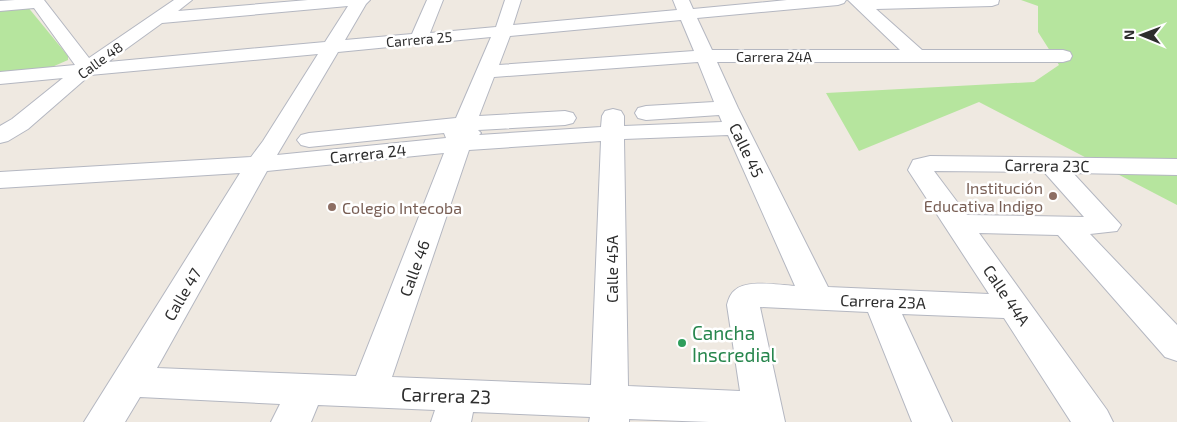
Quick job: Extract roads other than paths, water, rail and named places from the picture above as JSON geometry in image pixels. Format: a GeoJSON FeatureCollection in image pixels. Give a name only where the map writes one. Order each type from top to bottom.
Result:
{"type":"FeatureCollection","features":[{"type":"Feature","properties":{"kind":"street","name":"Calle 48"},"geometry":{"type":"LineString","coordinates":[[0,136],[20,124],[86,68],[184,0]]}},
{"type":"Feature","properties":{"kind":"street"},"geometry":{"type":"LineString","coordinates":[[160,18],[361,0]]}},
{"type":"Feature","properties":{"kind":"street","name":"Calle 47"},"geometry":{"type":"LineString","coordinates":[[104,422],[130,382],[262,151],[361,0]]}},
{"type":"Feature","properties":{"kind":"street"},"geometry":{"type":"LineString","coordinates":[[419,39],[435,0]]}},
{"type":"Feature","properties":{"kind":"street","name":"Calle 46"},"geometry":{"type":"LineString","coordinates":[[369,392],[462,134],[503,31],[513,0]]}},
{"type":"Feature","properties":{"kind":"street","name":"Carrera 25"},"geometry":{"type":"LineString","coordinates":[[0,78],[86,68],[503,31],[683,7],[838,0]]}},
{"type":"Feature","properties":{"kind":"street"},"geometry":{"type":"LineString","coordinates":[[0,6],[37,1],[86,68]]}},
{"type":"Feature","properties":{"kind":"street"},"geometry":{"type":"LineString","coordinates":[[859,2],[992,1]]}},
{"type":"Feature","properties":{"kind":"street"},"geometry":{"type":"LineString","coordinates":[[859,2],[917,56]]}},
{"type":"Feature","properties":{"kind":"street","name":"Calle 45"},"geometry":{"type":"LineString","coordinates":[[683,7],[731,118],[816,298]]}},
{"type":"Feature","properties":{"kind":"street","name":"Carrera 24A"},"geometry":{"type":"LineString","coordinates":[[486,72],[704,56],[1063,56]]}},
{"type":"Feature","properties":{"kind":"street","name":"Carrera 24"},"geometry":{"type":"LineString","coordinates":[[0,180],[262,151],[462,134],[731,118]]}},
{"type":"Feature","properties":{"kind":"street","name":"Calle 48"},"geometry":{"type":"LineString","coordinates":[[0,149],[18,133],[20,124]]}},
{"type":"Feature","properties":{"kind":"street","name":"Calle 45A"},"geometry":{"type":"LineString","coordinates":[[610,412],[612,124]]}},
{"type":"Feature","properties":{"kind":"street","name":"Carrera 24"},"geometry":{"type":"LineString","coordinates":[[0,162],[262,151]]}},
{"type":"Feature","properties":{"kind":"street","name":"Carrera 23C"},"geometry":{"type":"LineString","coordinates":[[921,170],[922,165],[930,164],[1177,167]]}},
{"type":"Feature","properties":{"kind":"street"},"geometry":{"type":"LineString","coordinates":[[959,224],[1107,225],[1052,166]]}},
{"type":"Feature","properties":{"kind":"street","name":"Calle 44A"},"geometry":{"type":"LineString","coordinates":[[921,170],[1093,422]]}},
{"type":"Feature","properties":{"kind":"street"},"geometry":{"type":"LineString","coordinates":[[1066,226],[1177,348]]}},
{"type":"Feature","properties":{"kind":"street","name":"Carrera 23A"},"geometry":{"type":"LineString","coordinates":[[763,415],[742,305],[744,299],[751,295],[1015,307]]}},
{"type":"Feature","properties":{"kind":"street"},"geometry":{"type":"LineString","coordinates":[[880,300],[932,422]]}},
{"type":"Feature","properties":{"kind":"street","name":"Carrera 23"},"geometry":{"type":"LineString","coordinates":[[130,382],[369,392],[454,409],[763,415]]}},
{"type":"Feature","properties":{"kind":"street"},"geometry":{"type":"LineString","coordinates":[[291,422],[307,389]]}},
{"type":"Feature","properties":{"kind":"place","name":"Institución Educativa Indigo"},"geometry":{"type":"Point","coordinates":[1053,196]}},
{"type":"Feature","properties":{"kind":"place","name":"Colegio Intecoba"},"geometry":{"type":"Point","coordinates":[332,207]}},
{"type":"Feature","properties":{"kind":"place","name":"Cancha Inscredial"},"geometry":{"type":"Point","coordinates":[682,343]}}]}
